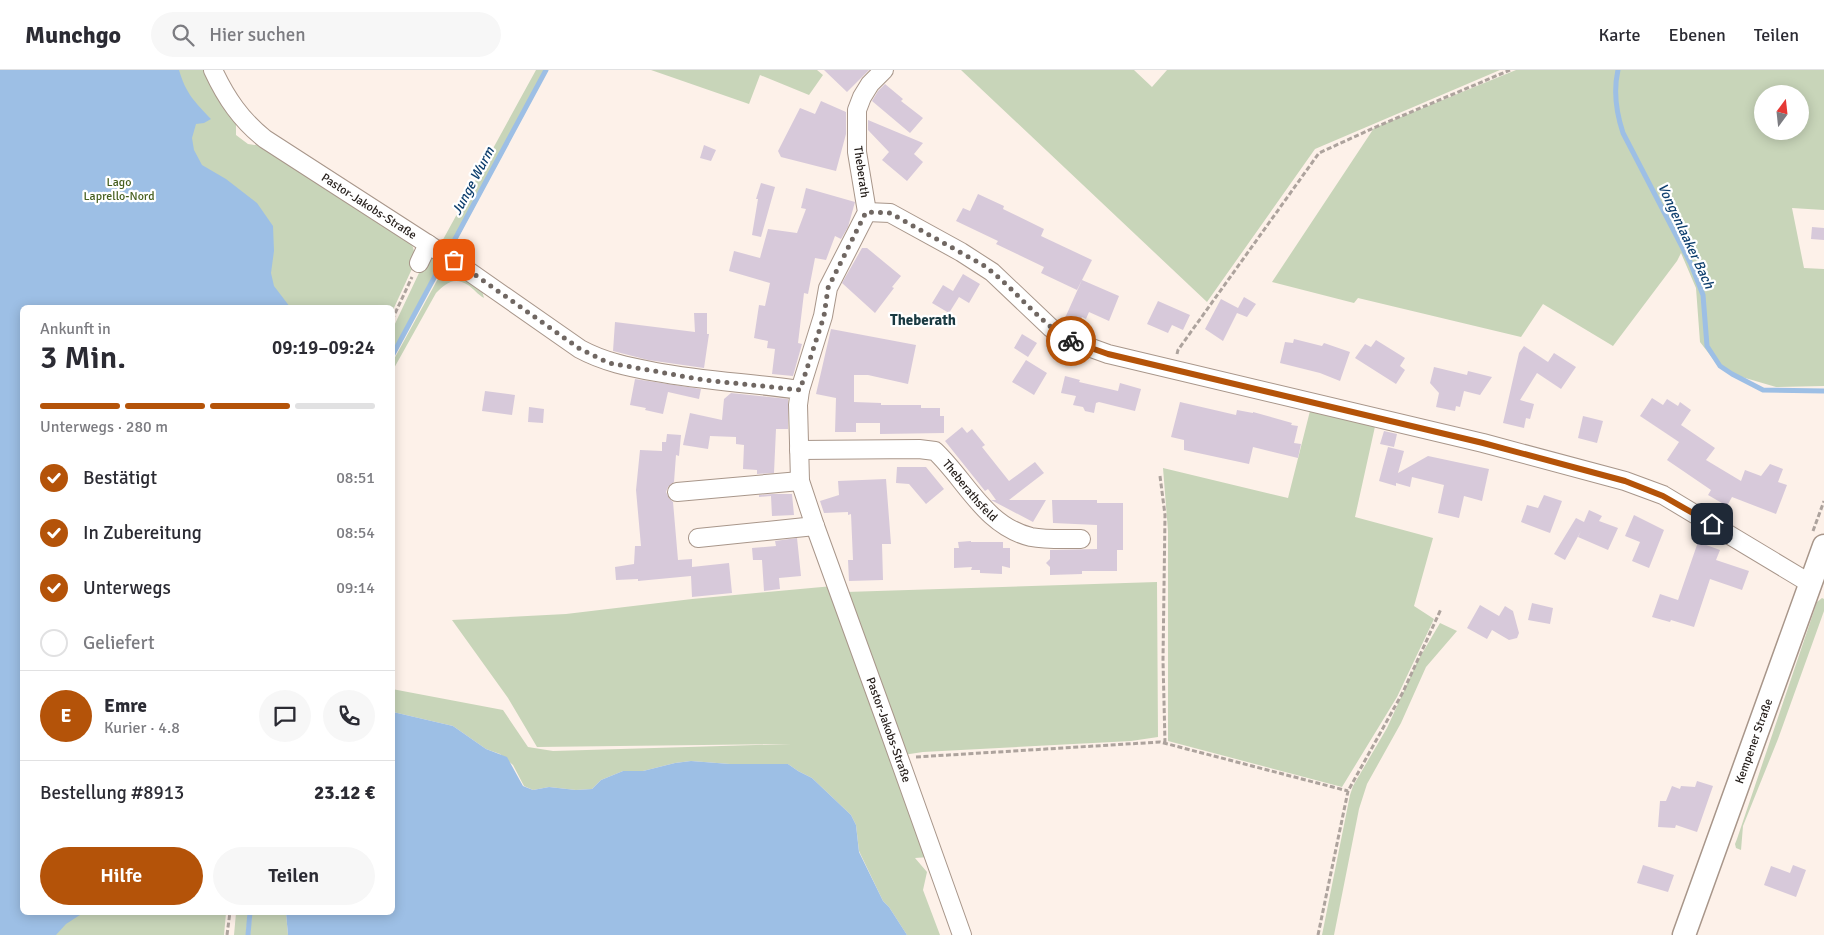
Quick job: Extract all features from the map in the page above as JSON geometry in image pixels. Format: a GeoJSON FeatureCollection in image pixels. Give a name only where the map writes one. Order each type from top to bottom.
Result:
{"type":"FeatureCollection","features":[{"type":"Feature","properties":{"kind":"main road","name":"Kempener Straße"},"geometry":{"type":"LineString","coordinates":[[1684,935],[1824,546]]}},
{"type":"Feature","properties":{"kind":"street","name":"Pastor-Jakobs-Straße"},"geometry":{"type":"LineString","coordinates":[[213,70],[231,104],[250,127],[293,158],[454,260],[580,349],[609,363],[696,379],[800,390],[798,406],[800,481],[962,935]]}},
{"type":"Feature","properties":{"kind":"street","name":"Theberath"},"geometry":{"type":"LineString","coordinates":[[800,390],[824,316],[828,288],[866,212],[857,152],[857,110],[870,84],[884,70]]}},
{"type":"Feature","properties":{"kind":"street"},"geometry":{"type":"LineString","coordinates":[[866,212],[890,213],[983,265],[1041,320],[1072,341],[1108,354],[1483,443],[1640,486],[1681,505],[1810,584]]}},
{"type":"Feature","properties":{"kind":"street"},"geometry":{"type":"LineString","coordinates":[[419,263],[433,247]]}},
{"type":"Feature","properties":{"kind":"street","name":"Theberathsfeld"},"geometry":{"type":"LineString","coordinates":[[799,450],[919,449],[935,451],[983,508],[1012,529],[1033,537],[1081,538]]}},
{"type":"Feature","properties":{"kind":"street"},"geometry":{"type":"LineString","coordinates":[[677,492],[800,481]]}},
{"type":"Feature","properties":{"kind":"street"},"geometry":{"type":"LineString","coordinates":[[698,538],[815,526]]}},
{"type":"Feature","properties":{"kind":"path"},"geometry":{"type":"LineString","coordinates":[[1174,369],[1178,350],[1319,153],[1510,70]]}},
{"type":"Feature","properties":{"kind":"path"},"geometry":{"type":"LineString","coordinates":[[395,314],[419,263]]}},
{"type":"Feature","properties":{"kind":"path"},"geometry":{"type":"LineString","coordinates":[[1160,476],[1166,515],[1163,660],[1165,743]]}},
{"type":"Feature","properties":{"kind":"path"},"geometry":{"type":"LineString","coordinates":[[1318,935],[1348,791],[1403,692],[1441,609]]}},
{"type":"Feature","properties":{"kind":"path"},"geometry":{"type":"LineString","coordinates":[[900,759],[1009,750],[1131,743],[1165,743],[1348,791]]}},
{"type":"Feature","properties":{"kind":"path"},"geometry":{"type":"LineString","coordinates":[[227,935],[230,915]]}},
{"type":"Feature","properties":{"kind":"green space","name":"Lago Laprello-Nord"},"geometry":{"type":"Polygon","coordinates":[[[0,70],[207,70],[236,121],[236,135],[248,144],[262,146],[405,237],[413,247],[416,260],[395,306],[20,305],[20,915],[226,915],[224,935],[0,935],[0,70]]]}},
{"type":"Feature","properties":{"kind":"green space"},"geometry":{"type":"Polygon","coordinates":[[[536,70],[548,70],[453,247],[440,245],[536,70]]]}},
{"type":"Feature","properties":{"kind":"green space"},"geometry":{"type":"Polygon","coordinates":[[[651,70],[817,70],[823,75],[809,95],[760,75],[749,104],[651,70]]]}},
{"type":"Feature","properties":{"kind":"green space"},"geometry":{"type":"Polygon","coordinates":[[[961,70],[1134,70],[1152,87],[1167,70],[1500,70],[1315,149],[1207,302],[961,70]]]}},
{"type":"Feature","properties":{"kind":"green space"},"geometry":{"type":"Polygon","coordinates":[[[1516,70],[1824,70],[1824,210],[1792,208],[1804,268],[1824,269],[1824,386],[1776,387],[1735,375],[1717,364],[1700,342],[1696,288],[1681,253],[1613,346],[1543,304],[1521,337],[1358,298],[1354,303],[1272,282],[1374,128],[1516,70]]]}},
{"type":"Feature","properties":{"kind":"green space"},"geometry":{"type":"Polygon","coordinates":[[[431,254],[441,261],[395,346],[395,324],[427,256],[431,254]]]}},
{"type":"Feature","properties":{"kind":"green space"},"geometry":{"type":"Polygon","coordinates":[[[446,264],[481,287],[484,298],[463,282],[450,282],[443,287],[436,293],[395,366],[395,357],[446,264]]]}},
{"type":"Feature","properties":{"kind":"green space"},"geometry":{"type":"Polygon","coordinates":[[[1311,407],[1376,422],[1355,517],[1433,538],[1414,606],[1434,619],[1397,697],[1342,787],[1168,741],[1168,531],[1163,468],[1288,498],[1311,407]]]}},
{"type":"Feature","properties":{"kind":"green space"},"geometry":{"type":"Polygon","coordinates":[[[1157,582],[1158,737],[1131,741],[923,752],[903,755],[846,592],[1157,582]]]}},
{"type":"Feature","properties":{"kind":"green space"},"geometry":{"type":"Polygon","coordinates":[[[833,586],[929,857],[915,858],[927,872],[923,890],[940,935],[907,935],[883,901],[859,851],[856,825],[851,815],[812,778],[788,764],[730,764],[691,761],[643,771],[623,771],[601,780],[592,789],[576,790],[549,787],[533,790],[524,786],[513,765],[500,754],[486,749],[453,726],[395,712],[395,690],[503,710],[528,747],[553,751],[792,744],[537,747],[508,698],[452,620],[566,614],[692,599],[833,586]]]}},
{"type":"Feature","properties":{"kind":"green space"},"geometry":{"type":"Polygon","coordinates":[[[1822,598],[1824,599],[1824,611],[1778,739],[1743,826],[1741,850],[1736,848],[1735,844],[1817,602],[1822,598]]]}},
{"type":"Feature","properties":{"kind":"green space"},"geometry":{"type":"Polygon","coordinates":[[[1440,623],[1457,631],[1426,667],[1401,723],[1367,784],[1359,809],[1334,935],[1322,935],[1353,786],[1387,728],[1417,662],[1440,623]]]}},
{"type":"Feature","properties":{"kind":"green space"},"geometry":{"type":"Polygon","coordinates":[[[236,915],[248,915],[246,935],[234,935],[236,915]]]}},
{"type":"Feature","properties":{"kind":"green space"},"geometry":{"type":"Polygon","coordinates":[[[252,915],[286,915],[288,935],[250,935],[252,915]]]}},
{"type":"Feature","properties":{"kind":"water","name":"Lago Laprello-Nord"},"geometry":{"type":"Polygon","coordinates":[[[0,70],[179,70],[188,92],[211,119],[204,123],[196,124],[192,138],[194,150],[202,165],[226,179],[257,203],[273,226],[274,251],[271,273],[274,286],[288,305],[20,305],[20,915],[80,915],[66,924],[56,935],[0,935],[0,70]]]}},
{"type":"Feature","properties":{"kind":"water"},"geometry":{"type":"Polygon","coordinates":[[[395,712],[453,726],[486,749],[507,757],[523,786],[533,790],[549,787],[576,790],[592,789],[601,780],[623,771],[643,771],[691,761],[730,764],[788,764],[812,778],[851,815],[856,825],[859,852],[883,901],[907,935],[288,935],[286,915],[395,915],[395,712]]]}},
{"type":"Feature","properties":{"kind":"building"},"geometry":{"type":"Polygon","coordinates":[[[824,70],[869,70],[847,92],[824,70]]]}},
{"type":"Feature","properties":{"kind":"building"},"geometry":{"type":"Polygon","coordinates":[[[885,84],[903,99],[901,101],[923,118],[910,133],[872,101],[885,84]]]}},
{"type":"Feature","properties":{"kind":"building"},"geometry":{"type":"Polygon","coordinates":[[[821,101],[846,112],[846,134],[836,171],[781,157],[778,151],[800,108],[815,114],[821,101]]]}},
{"type":"Feature","properties":{"kind":"building"},"geometry":{"type":"Polygon","coordinates":[[[868,120],[923,143],[914,154],[923,162],[907,181],[882,160],[889,152],[868,130],[868,120]]]}},
{"type":"Feature","properties":{"kind":"building"},"geometry":{"type":"Polygon","coordinates":[[[704,145],[716,150],[711,161],[700,158],[704,145]]]}},
{"type":"Feature","properties":{"kind":"building"},"geometry":{"type":"Polygon","coordinates":[[[761,183],[775,187],[761,237],[752,235],[758,199],[756,199],[761,183]]]}},
{"type":"Feature","properties":{"kind":"building"},"geometry":{"type":"Polygon","coordinates":[[[806,188],[855,202],[848,227],[841,239],[835,236],[826,260],[815,258],[808,294],[804,293],[798,343],[802,344],[793,376],[772,374],[775,349],[767,348],[768,341],[754,338],[759,305],[765,306],[770,283],[729,271],[734,251],[760,258],[768,229],[797,233],[806,209],[801,208],[806,188]]]}},
{"type":"Feature","properties":{"kind":"building"},"geometry":{"type":"Polygon","coordinates":[[[978,194],[1004,206],[1003,209],[1044,229],[1041,236],[1092,260],[1077,290],[1041,273],[1044,267],[996,244],[998,241],[956,221],[963,208],[970,211],[978,194]]]}},
{"type":"Feature","properties":{"kind":"building"},"geometry":{"type":"Polygon","coordinates":[[[1812,227],[1824,228],[1824,240],[1811,239],[1812,227]]]}},
{"type":"Feature","properties":{"kind":"building"},"geometry":{"type":"Polygon","coordinates":[[[862,248],[867,248],[901,276],[875,313],[842,283],[862,248]]]}},
{"type":"Feature","properties":{"kind":"building"},"geometry":{"type":"Polygon","coordinates":[[[963,274],[980,284],[969,303],[959,297],[949,313],[932,303],[943,285],[953,291],[963,274]]]}},
{"type":"Feature","properties":{"kind":"building"},"geometry":{"type":"Polygon","coordinates":[[[1082,280],[1119,296],[1109,321],[1089,312],[1086,319],[1082,317],[1078,324],[1065,318],[1082,280]]]}},
{"type":"Feature","properties":{"kind":"building"},"geometry":{"type":"Polygon","coordinates":[[[1244,297],[1256,304],[1247,317],[1237,313],[1223,341],[1205,329],[1221,299],[1238,308],[1244,297]]]}},
{"type":"Feature","properties":{"kind":"building"},"geometry":{"type":"Polygon","coordinates":[[[1158,301],[1190,315],[1183,330],[1172,325],[1168,333],[1147,324],[1158,301]]]}},
{"type":"Feature","properties":{"kind":"building"},"geometry":{"type":"Polygon","coordinates":[[[694,313],[707,313],[707,334],[709,334],[704,368],[648,360],[613,351],[615,322],[695,332],[694,313]]]}},
{"type":"Feature","properties":{"kind":"building"},"geometry":{"type":"Polygon","coordinates":[[[831,329],[916,345],[908,384],[868,375],[854,375],[854,402],[881,403],[881,405],[921,405],[921,408],[940,408],[940,416],[944,416],[944,433],[880,434],[880,423],[856,423],[856,432],[835,432],[836,398],[816,394],[831,329]]]}},
{"type":"Feature","properties":{"kind":"building"},"geometry":{"type":"Polygon","coordinates":[[[1022,334],[1037,343],[1028,357],[1014,348],[1022,334]]]}},
{"type":"Feature","properties":{"kind":"building"},"geometry":{"type":"Polygon","coordinates":[[[1294,339],[1322,346],[1324,343],[1350,352],[1340,381],[1320,373],[1280,363],[1285,342],[1293,343],[1294,339]]]}},
{"type":"Feature","properties":{"kind":"building"},"geometry":{"type":"Polygon","coordinates":[[[1376,340],[1405,358],[1400,366],[1405,370],[1396,384],[1355,358],[1365,344],[1371,347],[1376,340]]]}},
{"type":"Feature","properties":{"kind":"building"},"geometry":{"type":"Polygon","coordinates":[[[1524,346],[1548,362],[1554,353],[1576,367],[1561,389],[1537,373],[1520,400],[1534,404],[1530,419],[1526,418],[1524,428],[1503,423],[1519,353],[1524,346]]]}},
{"type":"Feature","properties":{"kind":"building"},"geometry":{"type":"Polygon","coordinates":[[[1026,360],[1047,373],[1034,395],[1012,382],[1026,360]]]}},
{"type":"Feature","properties":{"kind":"building"},"geometry":{"type":"Polygon","coordinates":[[[1434,367],[1467,375],[1468,371],[1492,377],[1480,395],[1464,391],[1460,407],[1456,406],[1455,411],[1436,407],[1439,393],[1430,383],[1434,367]]]}},
{"type":"Feature","properties":{"kind":"building"},"geometry":{"type":"Polygon","coordinates":[[[1065,376],[1080,380],[1079,382],[1118,391],[1120,383],[1141,389],[1135,411],[1099,402],[1096,403],[1094,413],[1085,411],[1083,407],[1073,405],[1076,396],[1061,393],[1065,376]]]}},
{"type":"Feature","properties":{"kind":"building"},"geometry":{"type":"Polygon","coordinates":[[[635,379],[701,389],[699,399],[668,392],[663,414],[645,410],[646,408],[630,405],[635,379]]]}},
{"type":"Feature","properties":{"kind":"building"},"geometry":{"type":"Polygon","coordinates":[[[485,391],[515,395],[512,415],[482,411],[485,391]]]}},
{"type":"Feature","properties":{"kind":"building"},"geometry":{"type":"Polygon","coordinates":[[[731,393],[788,399],[788,429],[776,429],[774,473],[757,474],[757,470],[743,469],[744,445],[736,444],[736,437],[710,436],[708,449],[683,445],[690,413],[722,420],[724,399],[731,393]]]}},
{"type":"Feature","properties":{"kind":"building"},"geometry":{"type":"Polygon","coordinates":[[[1652,398],[1663,405],[1667,399],[1678,406],[1680,402],[1691,410],[1681,425],[1715,448],[1706,460],[1741,481],[1745,470],[1761,476],[1770,464],[1783,469],[1778,482],[1787,485],[1776,514],[1732,497],[1727,506],[1708,495],[1711,490],[1667,460],[1679,442],[1640,416],[1652,398]]]}},
{"type":"Feature","properties":{"kind":"building"},"geometry":{"type":"Polygon","coordinates":[[[1180,402],[1236,415],[1237,410],[1253,412],[1292,423],[1291,425],[1298,426],[1294,443],[1301,444],[1298,458],[1253,447],[1249,464],[1184,450],[1184,440],[1171,437],[1180,402]]]}},
{"type":"Feature","properties":{"kind":"building"},"geometry":{"type":"Polygon","coordinates":[[[529,407],[544,409],[543,423],[528,422],[529,407]]]}},
{"type":"Feature","properties":{"kind":"building"},"geometry":{"type":"Polygon","coordinates":[[[1583,416],[1603,421],[1597,443],[1578,438],[1583,416]]]}},
{"type":"Feature","properties":{"kind":"building"},"geometry":{"type":"Polygon","coordinates":[[[962,427],[967,433],[972,429],[985,445],[982,447],[1009,481],[1035,462],[1044,473],[1009,500],[1046,500],[1033,522],[991,500],[996,500],[988,489],[985,491],[945,441],[962,427]]]}},
{"type":"Feature","properties":{"kind":"building"},"geometry":{"type":"Polygon","coordinates":[[[1384,431],[1397,434],[1394,447],[1380,444],[1384,431]]]}},
{"type":"Feature","properties":{"kind":"building"},"geometry":{"type":"Polygon","coordinates":[[[667,434],[681,435],[679,456],[676,455],[674,482],[668,487],[666,492],[673,502],[678,560],[692,559],[692,567],[729,563],[732,593],[692,597],[691,576],[638,581],[638,579],[616,580],[615,567],[634,564],[635,546],[641,546],[636,490],[640,450],[662,451],[662,442],[666,442],[667,434]]]}},
{"type":"Feature","properties":{"kind":"building"},"geometry":{"type":"Polygon","coordinates":[[[1388,447],[1404,451],[1398,473],[1428,456],[1489,469],[1482,501],[1464,496],[1459,518],[1438,513],[1444,485],[1412,477],[1410,487],[1396,483],[1396,486],[1379,481],[1388,447]]]}},
{"type":"Feature","properties":{"kind":"building"},"geometry":{"type":"Polygon","coordinates":[[[897,467],[926,467],[944,489],[926,504],[909,484],[896,483],[897,467]]]}},
{"type":"Feature","properties":{"kind":"building"},"geometry":{"type":"Polygon","coordinates":[[[886,479],[891,544],[882,544],[883,580],[849,581],[848,560],[853,560],[851,514],[848,515],[848,512],[824,513],[820,501],[839,495],[838,481],[886,479]]]}},
{"type":"Feature","properties":{"kind":"building"},"geometry":{"type":"Polygon","coordinates":[[[792,494],[794,515],[772,516],[771,496],[759,497],[759,495],[792,494]]]}},
{"type":"Feature","properties":{"kind":"building"},"geometry":{"type":"Polygon","coordinates":[[[1544,495],[1562,501],[1550,533],[1521,522],[1527,505],[1538,508],[1544,495]]]}},
{"type":"Feature","properties":{"kind":"building"},"geometry":{"type":"Polygon","coordinates":[[[1052,500],[1097,500],[1097,503],[1123,503],[1123,550],[1117,550],[1117,571],[1082,571],[1082,574],[1050,575],[1050,567],[1046,563],[1050,559],[1050,550],[1097,549],[1097,525],[1053,523],[1052,500]]]}},
{"type":"Feature","properties":{"kind":"building"},"geometry":{"type":"Polygon","coordinates":[[[1589,510],[1602,516],[1599,521],[1618,528],[1608,550],[1578,537],[1581,531],[1565,560],[1554,554],[1576,518],[1584,522],[1589,510]]]}},
{"type":"Feature","properties":{"kind":"building"},"geometry":{"type":"Polygon","coordinates":[[[1634,515],[1664,530],[1649,568],[1632,561],[1640,542],[1625,536],[1634,515]]]}},
{"type":"Feature","properties":{"kind":"building"},"geometry":{"type":"Polygon","coordinates":[[[797,538],[801,576],[779,578],[780,589],[764,591],[762,560],[753,560],[752,548],[776,546],[775,541],[797,538]]]}},
{"type":"Feature","properties":{"kind":"building"},"geometry":{"type":"Polygon","coordinates":[[[958,542],[1003,542],[1003,548],[1010,548],[1010,568],[1002,566],[1002,574],[980,573],[980,570],[971,570],[972,567],[954,568],[954,548],[959,548],[958,542]]]}},
{"type":"Feature","properties":{"kind":"building"},"geometry":{"type":"Polygon","coordinates":[[[1698,542],[1720,550],[1716,560],[1749,571],[1742,590],[1710,579],[1694,627],[1652,617],[1660,594],[1678,600],[1698,542]]]}},
{"type":"Feature","properties":{"kind":"building"},"geometry":{"type":"Polygon","coordinates":[[[1532,603],[1553,608],[1550,624],[1528,620],[1532,603]]]}},
{"type":"Feature","properties":{"kind":"building"},"geometry":{"type":"Polygon","coordinates":[[[1480,605],[1499,616],[1505,606],[1513,611],[1519,633],[1517,638],[1509,640],[1492,630],[1487,639],[1467,628],[1480,605]]]}},
{"type":"Feature","properties":{"kind":"building"},"geometry":{"type":"Polygon","coordinates":[[[1697,781],[1713,786],[1697,832],[1676,825],[1675,828],[1658,827],[1660,801],[1666,801],[1672,786],[1680,789],[1681,786],[1695,787],[1697,781]]]}},
{"type":"Feature","properties":{"kind":"building"},"geometry":{"type":"Polygon","coordinates":[[[1643,865],[1674,875],[1668,892],[1637,883],[1643,865]]]}},
{"type":"Feature","properties":{"kind":"building"},"geometry":{"type":"Polygon","coordinates":[[[1793,865],[1806,870],[1796,897],[1764,885],[1771,866],[1790,873],[1793,865]]]}},
{"type":"Feature","properties":{"kind":"waterway","name":"Junge Wurm"},"geometry":{"type":"LineString","coordinates":[[395,350],[546,70]]}},
{"type":"Feature","properties":{"kind":"waterway","name":"Vongenlaaker Bach"},"geometry":{"type":"LineString","coordinates":[[1618,70],[1616,102],[1623,133],[1691,264],[1703,295],[1707,346],[1720,366],[1763,390],[1824,391]]}},
{"type":"Feature","properties":{"kind":"waterway","name":"Junge Wurm"},"geometry":{"type":"LineString","coordinates":[[248,935],[250,915]]}},
{"type":"Feature","properties":{"kind":"way so far"},"geometry":{"type":"LineString","coordinates":[[454,260],[580,349],[609,363],[704,380],[800,390],[824,316],[828,288],[866,212],[890,213],[983,265],[1041,320],[1071,341]]}},
{"type":"Feature","properties":{"kind":"district","name":"Theberath"},"geometry":{"type":"Point","coordinates":[923,320]}},
{"type":"Feature","properties":{"kind":"route"},"geometry":{"type":"LineString","coordinates":[[1071,341],[1108,354],[1483,443],[1625,481],[1663,496],[1712,524]]}}]}
